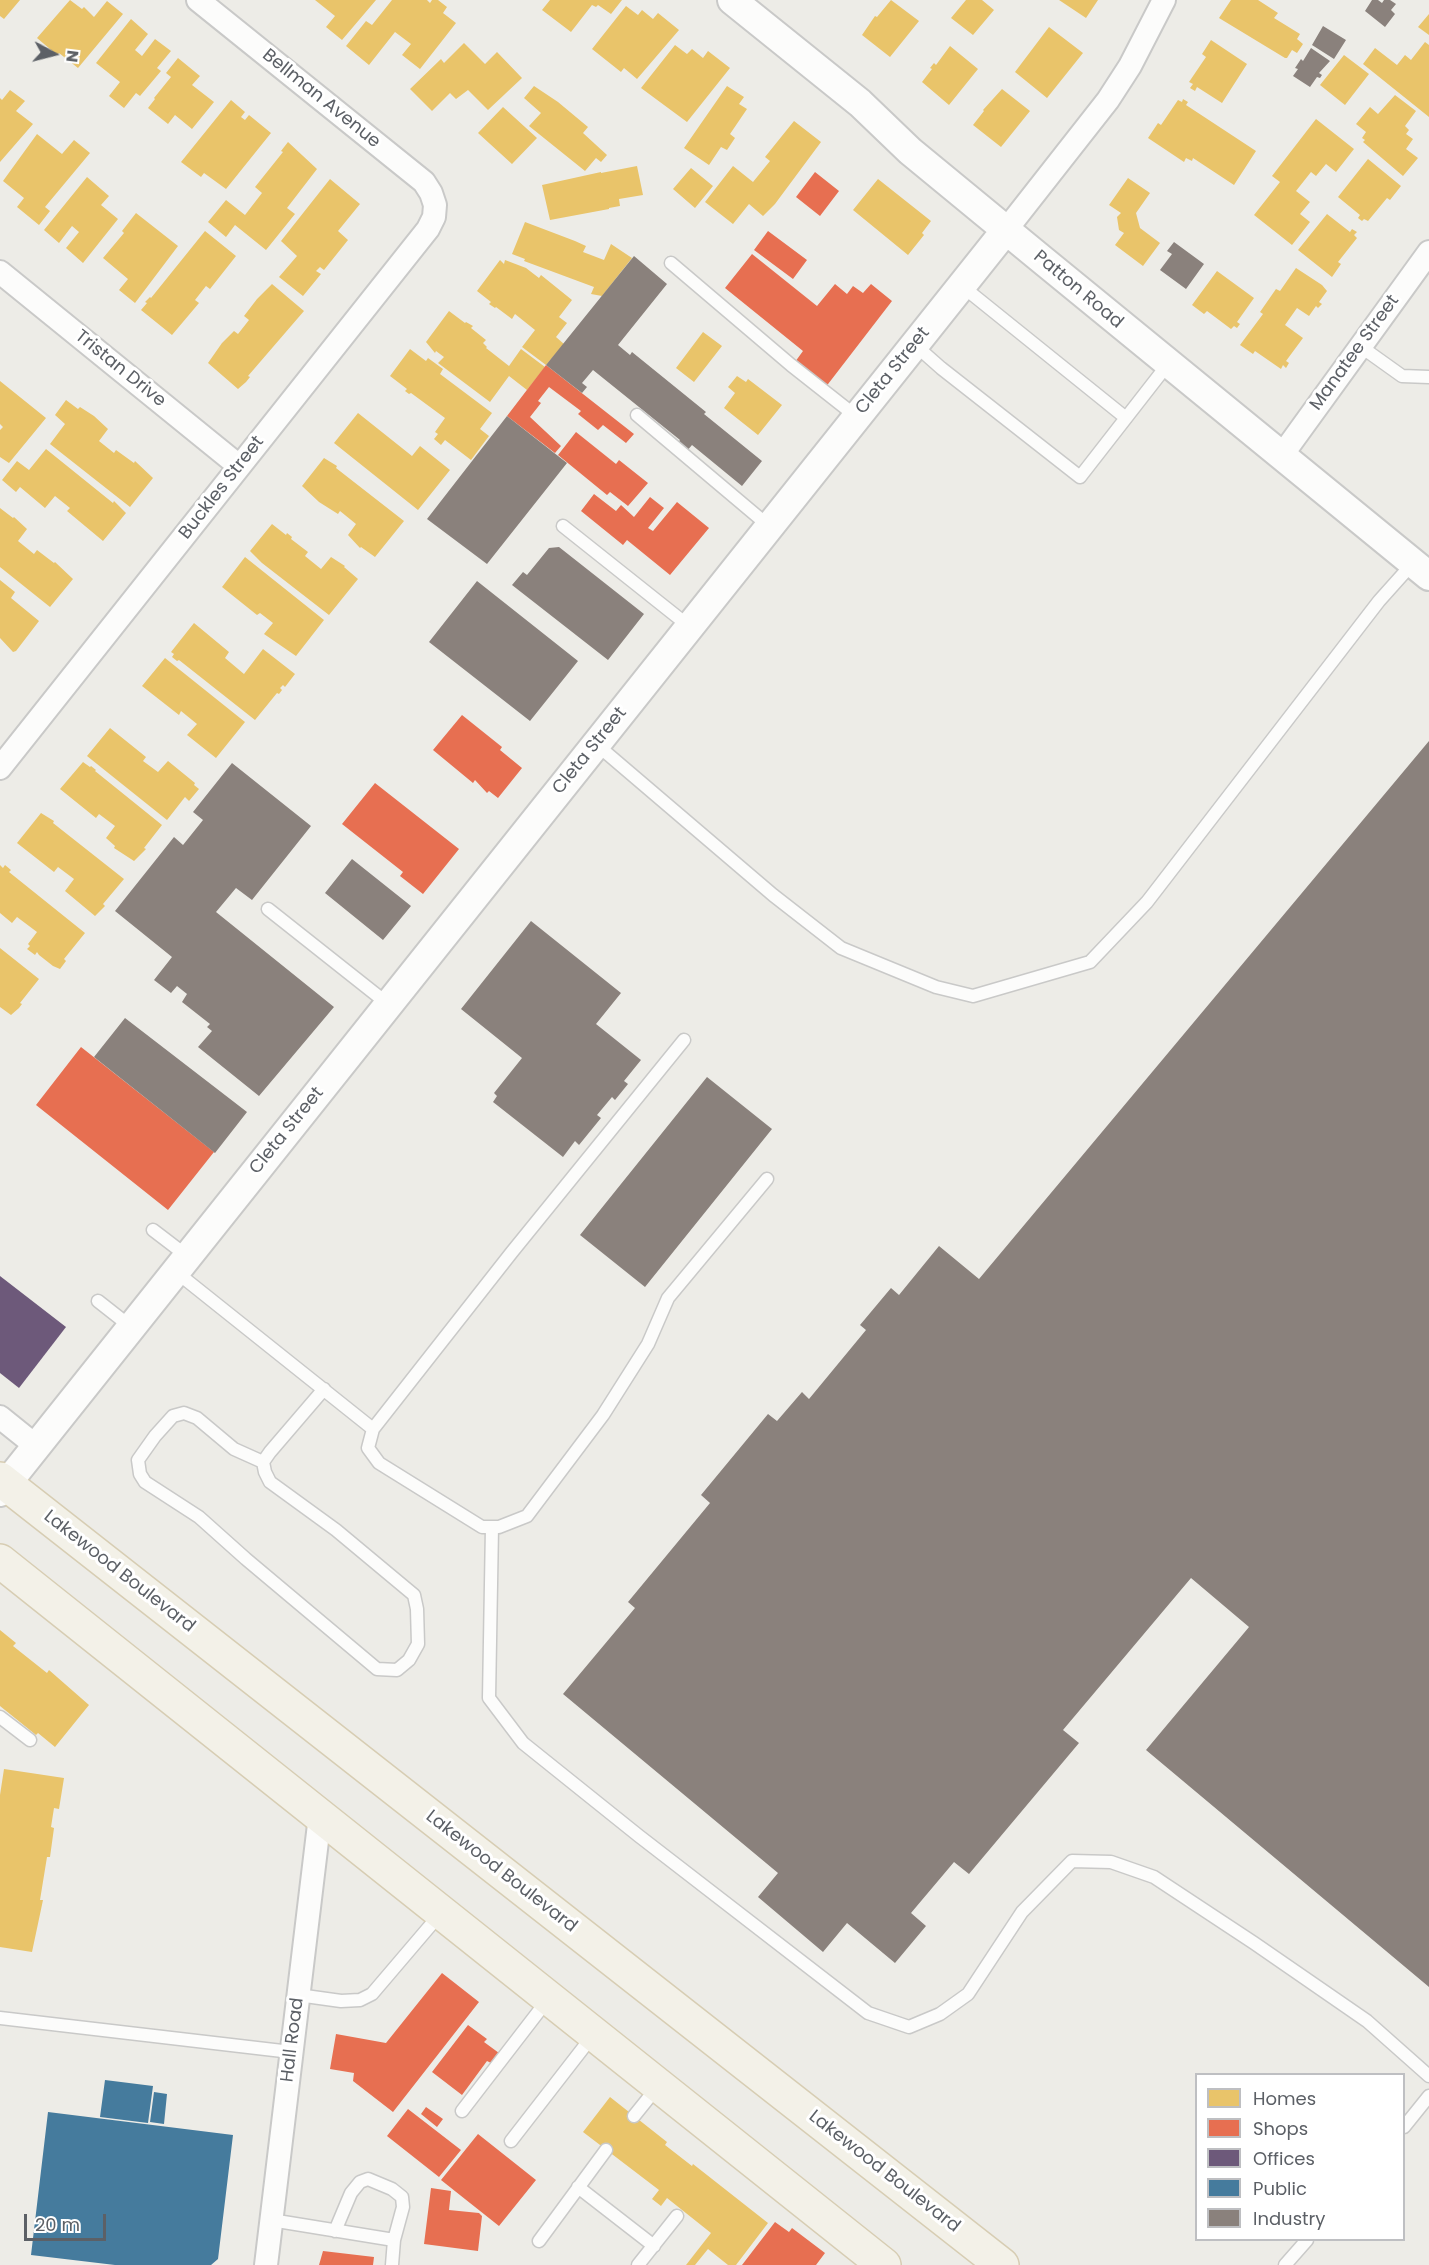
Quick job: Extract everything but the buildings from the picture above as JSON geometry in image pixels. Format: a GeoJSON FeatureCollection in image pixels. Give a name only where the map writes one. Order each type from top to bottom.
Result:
{"type":"FeatureCollection","features":[{"type":"Feature","properties":{"kind":"main road","name":"Lakewood Boulevard"},"geometry":{"type":"LineString","coordinates":[[2,1485],[1002,2265]]}},
{"type":"Feature","properties":{"kind":"main road"},"geometry":{"type":"LineString","coordinates":[[0,1561],[884,2265]]}},
{"type":"Feature","properties":{"kind":"street","name":"Bellman Avenue"},"geometry":{"type":"LineString","coordinates":[[198,0],[424,182],[435,205]]}},
{"type":"Feature","properties":{"kind":"street","name":"Patton Road"},"geometry":{"type":"LineString","coordinates":[[732,0],[860,103],[910,151],[1421,569]]}},
{"type":"Feature","properties":{"kind":"street","name":"Cleta Street"},"geometry":{"type":"LineString","coordinates":[[2,1485],[132,1327],[1108,100],[1130,66],[1164,0]]}},
{"type":"Feature","properties":{"kind":"street","name":"Buckles Street"},"geometry":{"type":"LineString","coordinates":[[0,768],[428,229],[434,217],[435,205]]}},
{"type":"Feature","properties":{"kind":"street","name":"Manatee Street"},"geometry":{"type":"LineString","coordinates":[[1282,455],[1429,252]]}},
{"type":"Feature","properties":{"kind":"street","name":"Tristan Drive"},"geometry":{"type":"LineString","coordinates":[[0,272],[239,466]]}},
{"type":"Feature","properties":{"kind":"street"},"geometry":{"type":"LineString","coordinates":[[0,1417],[36,1446]]}},
{"type":"Feature","properties":{"kind":"street","name":"Hall Road"},"geometry":{"type":"LineString","coordinates":[[266,2265],[320,1816]]}},
{"type":"Feature","properties":{"kind":"lane"},"geometry":{"type":"LineString","coordinates":[[671,263],[791,365],[857,417]]}},
{"type":"Feature","properties":{"kind":"lane"},"geometry":{"type":"LineString","coordinates":[[962,286],[1126,418]]}},
{"type":"Feature","properties":{"kind":"lane"},"geometry":{"type":"LineString","coordinates":[[915,345],[1080,477],[1168,364]]}},
{"type":"Feature","properties":{"kind":"lane"},"geometry":{"type":"LineString","coordinates":[[1360,346],[1402,376],[1429,377]]}},
{"type":"Feature","properties":{"kind":"lane"},"geometry":{"type":"LineString","coordinates":[[637,415],[770,526]]}},
{"type":"Feature","properties":{"kind":"lane"},"geometry":{"type":"LineString","coordinates":[[563,526],[690,627]]}},
{"type":"Feature","properties":{"kind":"lane"},"geometry":{"type":"LineString","coordinates":[[597,744],[773,896],[841,948],[936,987],[973,996],[1090,962],[1147,902],[1379,601],[1421,569]]}},
{"type":"Feature","properties":{"kind":"lane"},"geometry":{"type":"LineString","coordinates":[[268,909],[388,1004]]}},
{"type":"Feature","properties":{"kind":"lane"},"geometry":{"type":"LineString","coordinates":[[684,1040],[373,1429],[368,1448],[379,1463],[482,1527],[499,1527],[527,1516],[603,1415],[648,1344],[668,1298],[767,1179]]}},
{"type":"Feature","properties":{"kind":"lane"},"geometry":{"type":"LineString","coordinates":[[153,1230],[182,1264],[373,1429]]}},
{"type":"Feature","properties":{"kind":"lane"},"geometry":{"type":"LineString","coordinates":[[98,1301],[132,1327]]}},
{"type":"Feature","properties":{"kind":"lane"},"geometry":{"type":"LineString","coordinates":[[263,1462],[324,1389]]}},
{"type":"Feature","properties":{"kind":"lane"},"geometry":{"type":"LineString","coordinates":[[184,1413],[197,1418],[234,1449],[263,1462],[270,1482],[336,1530],[414,1595],[418,1644],[409,1660],[397,1670],[377,1669],[199,1517],[145,1482],[140,1474],[138,1460],[173,1416],[184,1413]]}},
{"type":"Feature","properties":{"kind":"lane"},"geometry":{"type":"LineString","coordinates":[[492,1527],[489,1698],[524,1743],[639,1836],[868,2013],[909,2027],[940,2014],[968,1994],[1022,1912],[1072,1861],[1111,1862],[1154,1876],[1254,1943],[1367,2021],[1429,2076]]}},
{"type":"Feature","properties":{"kind":"lane"},"geometry":{"type":"LineString","coordinates":[[0,1717],[30,1740]]}},
{"type":"Feature","properties":{"kind":"lane"},"geometry":{"type":"LineString","coordinates":[[298,1995],[350,2001],[360,2000],[372,1994],[441,1912]]}},
{"type":"Feature","properties":{"kind":"lane"},"geometry":{"type":"LineString","coordinates":[[462,2111],[550,1997]]}},
{"type":"Feature","properties":{"kind":"lane"},"geometry":{"type":"LineString","coordinates":[[0,2018],[291,2052]]}},
{"type":"Feature","properties":{"kind":"lane"},"geometry":{"type":"LineString","coordinates":[[511,2141],[595,2033]]}},
{"type":"Feature","properties":{"kind":"lane"},"geometry":{"type":"LineString","coordinates":[[634,2116],[659,2085]]}},
{"type":"Feature","properties":{"kind":"lane"},"geometry":{"type":"LineString","coordinates":[[1405,2126],[1429,2096]]}},
{"type":"Feature","properties":{"kind":"lane"},"geometry":{"type":"LineString","coordinates":[[538,2241],[606,2150]]}},
{"type":"Feature","properties":{"kind":"lane"},"geometry":{"type":"LineString","coordinates":[[335,2231],[351,2193],[360,2182],[368,2179],[392,2189],[402,2197],[403,2207],[394,2240],[392,2265]]}},
{"type":"Feature","properties":{"kind":"lane"},"geometry":{"type":"LineString","coordinates":[[578,2187],[654,2246]]}},
{"type":"Feature","properties":{"kind":"lane"},"geometry":{"type":"LineString","coordinates":[[638,2265],[677,2216]]}},
{"type":"Feature","properties":{"kind":"lane"},"geometry":{"type":"LineString","coordinates":[[271,2220],[394,2240]]}},
{"type":"Feature","properties":{"kind":"lane"},"geometry":{"type":"LineString","coordinates":[[1285,2265],[1306,2241]]}}]}
